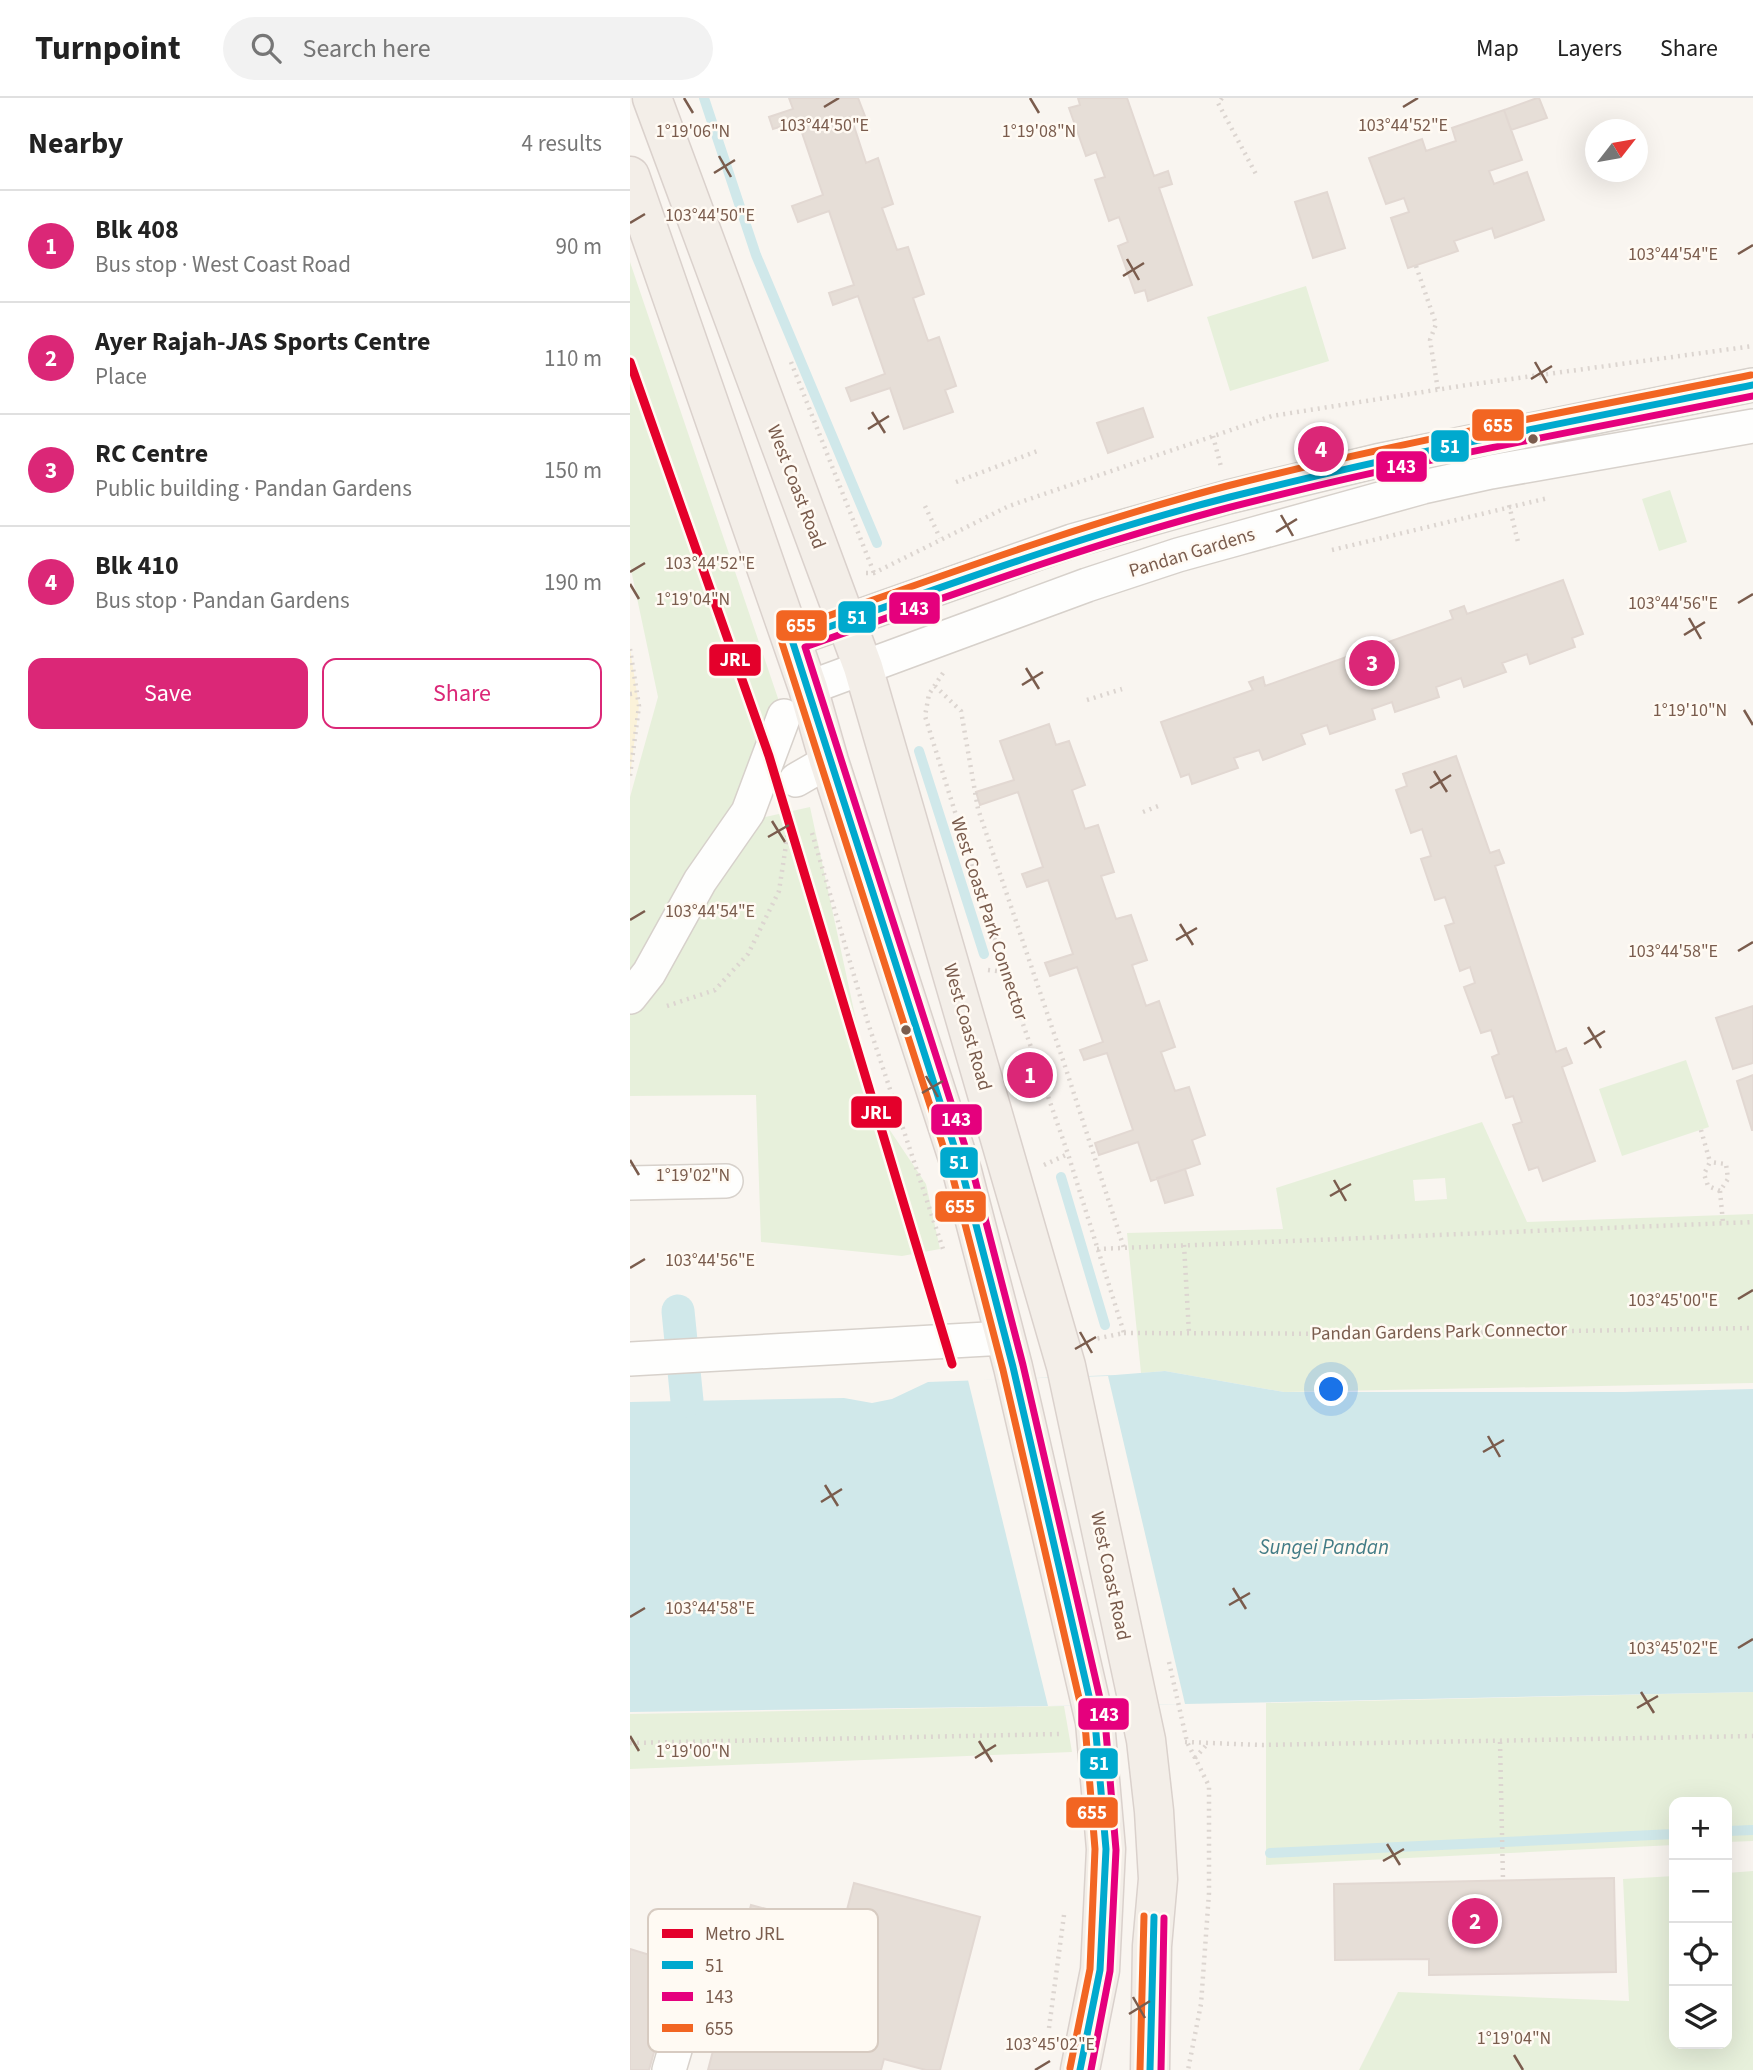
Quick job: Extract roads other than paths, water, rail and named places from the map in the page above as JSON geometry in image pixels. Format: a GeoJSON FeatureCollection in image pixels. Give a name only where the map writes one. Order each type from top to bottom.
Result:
{"type":"FeatureCollection","features":[{"type":"Feature","properties":{"kind":"main road","name":"West Coast Road"},"geometry":{"type":"LineString","coordinates":[[652,98],[863,667],[1080,1357],[1144,1731],[1154,1811],[1158,1879],[1152,1946],[1150,2070]]}},
{"type":"Feature","properties":{"kind":"main road"},"geometry":{"type":"LineString","coordinates":[[630,176],[792,640],[796,702],[829,761],[962,1171],[1009,1353],[1105,1849],[1100,1970],[1080,2070]]}},
{"type":"Feature","properties":{"kind":"street"},"geometry":{"type":"LineString","coordinates":[[792,640],[1072,541],[1228,497],[1377,461],[1753,385]]}},
{"type":"Feature","properties":{"kind":"street","name":"Pandan Gardens"},"geometry":{"type":"LineString","coordinates":[[796,702],[863,667],[1087,585],[1178,555],[1423,487],[1502,470],[1753,426]]}},
{"type":"Feature","properties":{"kind":"street"},"geometry":{"type":"LineString","coordinates":[[642,1004],[649,973],[700,881],[748,812],[796,702]]}},
{"type":"Feature","properties":{"kind":"street"},"geometry":{"type":"LineString","coordinates":[[796,780],[829,761]]}},
{"type":"Feature","properties":{"kind":"street"},"geometry":{"type":"LineString","coordinates":[[630,1183],[726,1181]]}},
{"type":"Feature","properties":{"kind":"street"},"geometry":{"type":"LineString","coordinates":[[630,1359],[1009,1353]]}},
{"type":"Feature","properties":{"kind":"street"},"geometry":{"type":"LineString","coordinates":[[669,2070],[674,2052]]}},
{"type":"Feature","properties":{"kind":"water","name":"Sungei Pandan"},"geometry":{"type":"Polygon","coordinates":[[[1165,1371],[1284,1392],[1624,1392],[1753,1389],[1753,1692],[630,1712],[630,1402],[844,1398],[872,1403],[892,1399],[928,1382],[1165,1371]]]}},
{"type":"Feature","properties":{"kind":"waterway"},"geometry":{"type":"LineString","coordinates":[[704,98],[756,255],[877,543]]}},
{"type":"Feature","properties":{"kind":"waterway"},"geometry":{"type":"LineString","coordinates":[[919,751],[984,954]]}},
{"type":"Feature","properties":{"kind":"waterway"},"geometry":{"type":"LineString","coordinates":[[1061,1177],[1105,1325]]}},
{"type":"Feature","properties":{"kind":"waterway"},"geometry":{"type":"LineString","coordinates":[[678,1311],[687,1401]]}},
{"type":"Feature","properties":{"kind":"waterway"},"geometry":{"type":"LineString","coordinates":[[1732,1831],[1753,1830]]}},
{"type":"Feature","properties":{"kind":"waterway"},"geometry":{"type":"LineString","coordinates":[[1270,1853],[1669,1834]]}},
{"type":"Feature","properties":{"kind":"metro line","name":"JRL"},"geometry":{"type":"LineString","coordinates":[[630,362],[769,756],[952,1364]]}},
{"type":"Feature","properties":{"kind":"place","name":"Blk 410"},"geometry":{"type":"Point","coordinates":[1321,449]}},
{"type":"Feature","properties":{"kind":"place","name":"RC Centre"},"geometry":{"type":"Point","coordinates":[1372,663]}},
{"type":"Feature","properties":{"kind":"place","name":"Blk 408"},"geometry":{"type":"Point","coordinates":[1030,1075]}},
{"type":"Feature","properties":{"kind":"place","name":"Ayer Rajah-JAS Sports Centre"},"geometry":{"type":"Point","coordinates":[1475,1921]}}]}
